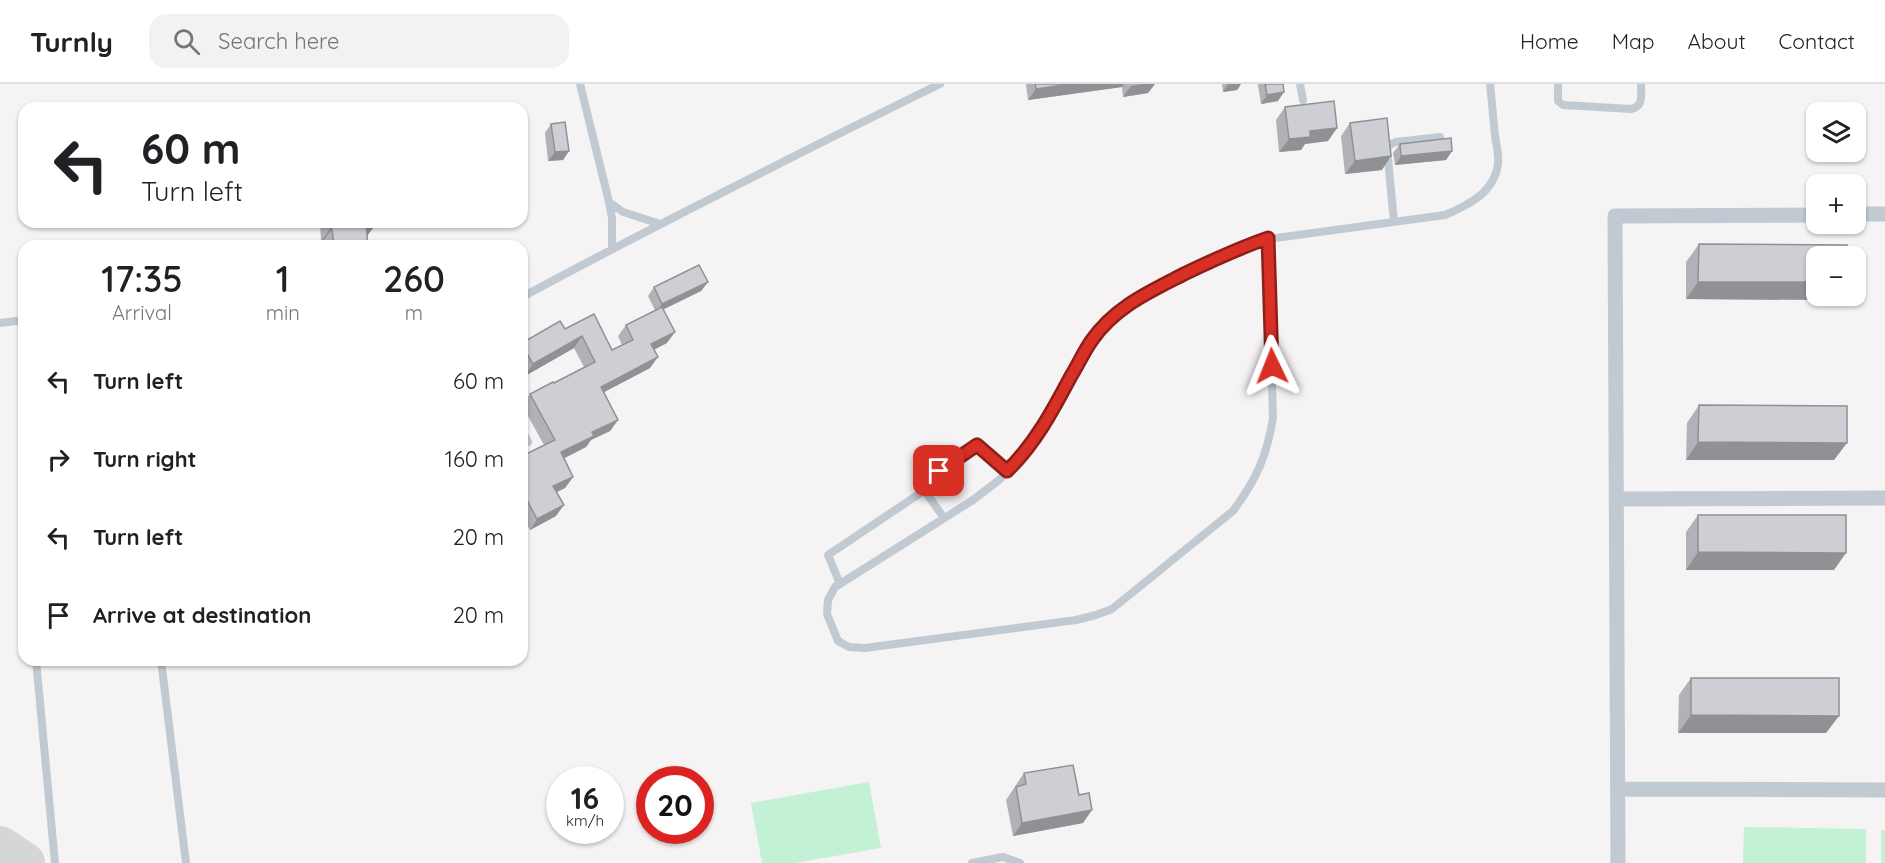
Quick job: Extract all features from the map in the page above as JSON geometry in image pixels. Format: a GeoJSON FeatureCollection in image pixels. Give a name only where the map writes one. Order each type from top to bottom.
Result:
{"type":"FeatureCollection","features":[{"type":"Feature","properties":{"kind":"street"},"geometry":{"type":"LineString","coordinates":[[1866,214],[1885,214]]}},
{"type":"Feature","properties":{"kind":"street"},"geometry":{"type":"LineString","coordinates":[[1618,863],[1615,216],[1806,215]]}},
{"type":"Feature","properties":{"kind":"street"},"geometry":{"type":"LineString","coordinates":[[1616,499],[1885,498]]}},
{"type":"Feature","properties":{"kind":"street"},"geometry":{"type":"LineString","coordinates":[[1618,789],[1885,790]]}},
{"type":"Feature","properties":{"kind":"lane"},"geometry":{"type":"LineString","coordinates":[[580,84],[609,202],[613,225],[612,248]]}},
{"type":"Feature","properties":{"kind":"lane"},"geometry":{"type":"LineString","coordinates":[[528,294],[757,174],[940,84]]}},
{"type":"Feature","properties":{"kind":"lane"},"geometry":{"type":"LineString","coordinates":[[1300,84],[1303,100]]}},
{"type":"Feature","properties":{"kind":"lane"},"geometry":{"type":"LineString","coordinates":[[1268,238],[1273,418],[1268,445],[1259,471],[1233,511],[1112,609],[1076,620],[865,648],[849,647],[838,641],[827,614],[828,600],[835,587],[974,500],[1007,471],[1038,434],[1090,342],[1114,315],[1142,295],[1220,256],[1268,238],[1445,215],[1463,208],[1478,198],[1489,187],[1495,176],[1498,161],[1490,84]]}},
{"type":"Feature","properties":{"kind":"lane"},"geometry":{"type":"LineString","coordinates":[[1558,84],[1558,101],[1563,105],[1631,109],[1641,102],[1641,84]]}},
{"type":"Feature","properties":{"kind":"lane"},"geometry":{"type":"LineString","coordinates":[[1394,222],[1388,171],[1388,145],[1440,137]]}},
{"type":"Feature","properties":{"kind":"lane"},"geometry":{"type":"LineString","coordinates":[[609,202],[622,212],[660,224]]}},
{"type":"Feature","properties":{"kind":"lane"},"geometry":{"type":"LineString","coordinates":[[0,323],[18,321]]}},
{"type":"Feature","properties":{"kind":"lane"},"geometry":{"type":"LineString","coordinates":[[944,518],[920,484],[977,445],[1007,471]]}},
{"type":"Feature","properties":{"kind":"lane"},"geometry":{"type":"LineString","coordinates":[[840,584],[828,555],[925,490]]}},
{"type":"Feature","properties":{"kind":"lane"},"geometry":{"type":"LineString","coordinates":[[37,666],[55,863]]}},
{"type":"Feature","properties":{"kind":"lane"},"geometry":{"type":"LineString","coordinates":[[162,666],[186,863]]}},
{"type":"Feature","properties":{"kind":"lane"},"geometry":{"type":"LineString","coordinates":[[972,863],[1003,857],[1020,863]]}},
{"type":"Feature","properties":{"kind":"green space"},"geometry":{"type":"Polygon","coordinates":[[[869,782],[881,848],[795,863],[762,863],[751,803],[869,782]]]}},
{"type":"Feature","properties":{"kind":"green space"},"geometry":{"type":"Polygon","coordinates":[[[1744,827],[1866,829],[1866,863],[1743,863],[1744,827]]]}},
{"type":"Feature","properties":{"kind":"green space"},"geometry":{"type":"Polygon","coordinates":[[[1881,830],[1885,830],[1885,863],[1881,863],[1881,830]]]}},
{"type":"Feature","properties":{"kind":"building"},"geometry":{"type":"Polygon","coordinates":[[[1035,84],[1070,84],[1036,89],[1035,84]]]}},
{"type":"Feature","properties":{"kind":"building"},"geometry":{"type":"Polygon","coordinates":[[[1265,84],[1283,84],[1284,92],[1267,95],[1265,84]]]}},
{"type":"Feature","properties":{"kind":"building"},"geometry":{"type":"Polygon","coordinates":[[[1334,101],[1337,128],[1310,131],[1310,137],[1289,139],[1285,107],[1334,101]]]}},
{"type":"Feature","properties":{"kind":"building"},"geometry":{"type":"Polygon","coordinates":[[[1387,118],[1391,156],[1355,161],[1350,123],[1387,118]]]}},
{"type":"Feature","properties":{"kind":"building"},"geometry":{"type":"Polygon","coordinates":[[[565,122],[569,151],[555,152],[551,124],[565,122]]]}},
{"type":"Feature","properties":{"kind":"building"},"geometry":{"type":"Polygon","coordinates":[[[1451,138],[1452,151],[1401,156],[1400,144],[1451,138]]]}},
{"type":"Feature","properties":{"kind":"building"},"geometry":{"type":"Polygon","coordinates":[[[366,228],[367,240],[333,240],[332,229],[330,229],[366,228]]]}},
{"type":"Feature","properties":{"kind":"building"},"geometry":{"type":"Polygon","coordinates":[[[1699,244],[1847,245],[1806,246],[1806,282],[1698,282],[1699,244]]]}},
{"type":"Feature","properties":{"kind":"building"},"geometry":{"type":"Polygon","coordinates":[[[699,265],[708,282],[662,304],[654,287],[699,265]]]}},
{"type":"Feature","properties":{"kind":"building"},"geometry":{"type":"Polygon","coordinates":[[[662,307],[675,332],[651,344],[658,357],[601,387],[618,420],[592,432],[594,436],[561,452],[573,477],[553,486],[564,505],[537,519],[528,502],[528,453],[555,440],[530,394],[595,362],[582,336],[533,364],[528,355],[528,340],[560,321],[565,329],[594,314],[612,350],[633,340],[626,325],[662,307]]]}},
{"type":"Feature","properties":{"kind":"building"},"geometry":{"type":"Polygon","coordinates":[[[1699,405],[1847,406],[1847,443],[1698,442],[1699,405]]]}},
{"type":"Feature","properties":{"kind":"building"},"geometry":{"type":"Polygon","coordinates":[[[1698,515],[1846,515],[1846,553],[1698,552],[1698,515]]]}},
{"type":"Feature","properties":{"kind":"building"},"geometry":{"type":"Polygon","coordinates":[[[1691,678],[1839,678],[1839,716],[1691,715],[1691,678]]]}},
{"type":"Feature","properties":{"kind":"building"},"geometry":{"type":"Polygon","coordinates":[[[1073,765],[1079,795],[1089,793],[1092,810],[1022,823],[1016,787],[1026,784],[1024,773],[1073,765]]]}},
{"type":"Feature","properties":{"kind":"taxiway"},"geometry":{"type":"LineString","coordinates":[[0,847],[24,863]]}},
{"type":"Feature","properties":{"kind":"route"},"geometry":{"type":"LineString","coordinates":[[939,471],[977,445],[1007,471],[1038,434],[1090,342],[1105,323],[1142,295],[1220,256],[1268,238],[1272,366]]}}]}
